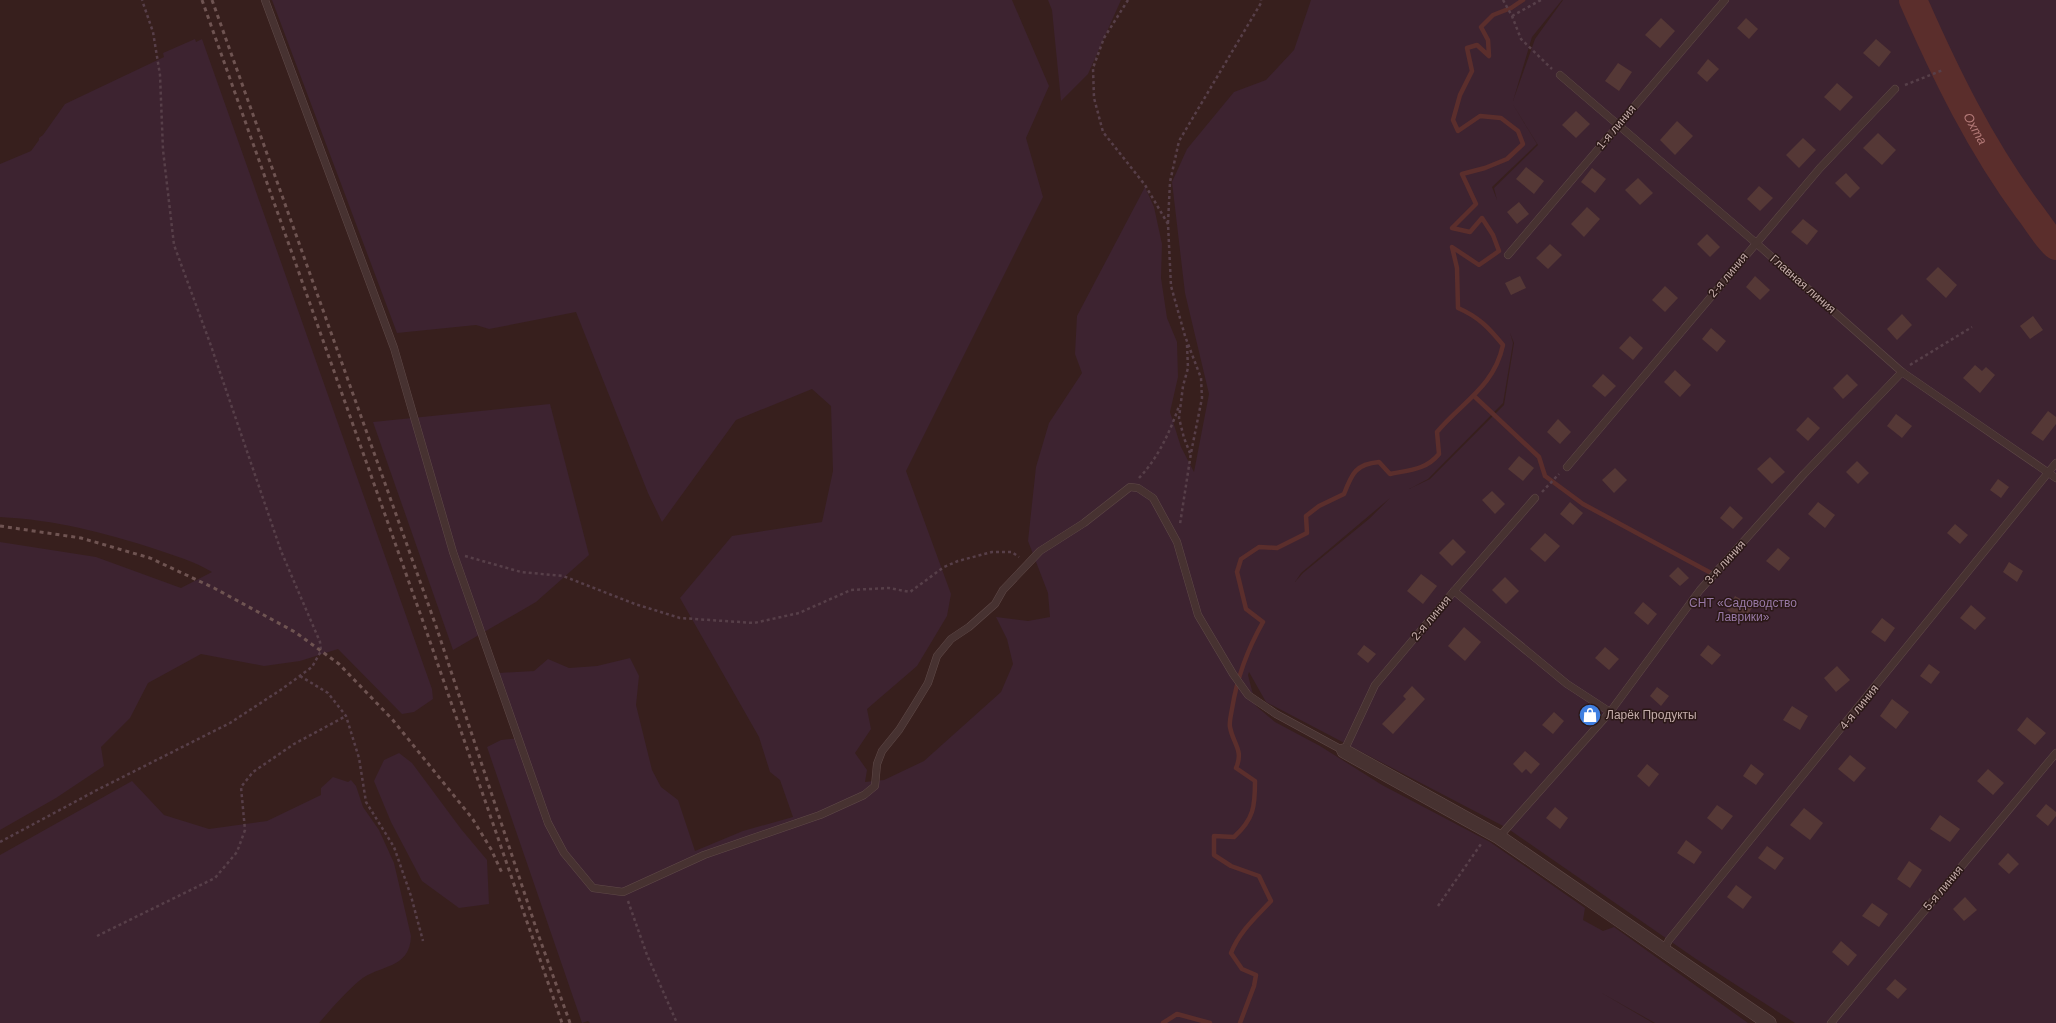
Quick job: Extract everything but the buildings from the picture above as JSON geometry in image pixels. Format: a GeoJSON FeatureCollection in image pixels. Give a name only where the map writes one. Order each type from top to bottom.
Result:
{"type":"FeatureCollection","features":[{"type":"Feature","properties":{"kind":"street"},"geometry":{"type":"LineString","coordinates":[[1344,751],[1494,834],[1769,1023]]}},
{"type":"Feature","properties":{"kind":"lane"},"geometry":{"type":"LineString","coordinates":[[265,0],[394,348],[453,552],[548,823],[564,854],[593,888],[623,892],[704,855],[820,815],[864,795],[875,786],[877,764],[882,751],[900,730],[928,683],[937,656],[951,639],[969,627],[995,604],[1003,590],[1026,563],[1050,543],[1084,523],[1130,487],[1138,488],[1152,498],[1177,542],[1198,615],[1233,674],[1248,695],[1276,714],[1344,751]]}},
{"type":"Feature","properties":{"kind":"lane","name":"1-я линия"},"geometry":{"type":"LineString","coordinates":[[1508,255],[1725,0]]}},
{"type":"Feature","properties":{"kind":"lane","name":"Главная линия"},"geometry":{"type":"LineString","coordinates":[[1560,76],[1756,243],[1902,372],[2056,478]]}},
{"type":"Feature","properties":{"kind":"lane","name":"2-я линия"},"geometry":{"type":"LineString","coordinates":[[1567,467],[1820,168],[1895,89]]}},
{"type":"Feature","properties":{"kind":"lane","name":"3-я линия"},"geometry":{"type":"LineString","coordinates":[[1494,834],[1610,712],[1700,590],[1804,474],[1902,372]]}},
{"type":"Feature","properties":{"kind":"lane","name":"4-я линия"},"geometry":{"type":"LineString","coordinates":[[1663,950],[1674,934],[2056,464]]}},
{"type":"Feature","properties":{"kind":"lane","name":"2-я линия"},"geometry":{"type":"LineString","coordinates":[[1344,751],[1374,685],[1454,590],[1535,498]]}},
{"type":"Feature","properties":{"kind":"lane"},"geometry":{"type":"LineString","coordinates":[[1454,590],[1567,684],[1610,712]]}},
{"type":"Feature","properties":{"kind":"lane","name":"5-я линия"},"geometry":{"type":"LineString","coordinates":[[1830,1023],[2056,753]]}},
{"type":"Feature","properties":{"kind":"path"},"geometry":{"type":"LineString","coordinates":[[0,842],[97,790],[230,723],[312,667],[321,651],[320,642],[281,551],[210,343],[174,245],[163,150],[160,75],[153,32],[142,0]]}},
{"type":"Feature","properties":{"kind":"path"},"geometry":{"type":"LineString","coordinates":[[1128,0],[1104,38],[1093,68],[1094,98],[1103,132],[1145,185],[1168,224]]}},
{"type":"Feature","properties":{"kind":"path"},"geometry":{"type":"LineString","coordinates":[[1177,542],[1190,453],[1202,398],[1201,378],[1187,342],[1171,286],[1168,224],[1170,182],[1179,141],[1261,4],[1261,0]]}},
{"type":"Feature","properties":{"kind":"path"},"geometry":{"type":"LineString","coordinates":[[1503,0],[1512,16],[1521,39],[1560,76]]}},
{"type":"Feature","properties":{"kind":"path"},"geometry":{"type":"LineString","coordinates":[[1512,16],[1541,0]]}},
{"type":"Feature","properties":{"kind":"path"},"geometry":{"type":"LineString","coordinates":[[1895,89],[1943,70]]}},
{"type":"Feature","properties":{"kind":"path"},"geometry":{"type":"LineString","coordinates":[[1902,372],[1972,327]]}},
{"type":"Feature","properties":{"kind":"path"},"geometry":{"type":"LineString","coordinates":[[1130,487],[1152,465],[1173,423],[1180,404],[1188,368],[1187,342]]}},
{"type":"Feature","properties":{"kind":"path"},"geometry":{"type":"LineString","coordinates":[[1180,404],[1179,418],[1184,438],[1190,453]]}},
{"type":"Feature","properties":{"kind":"path"},"geometry":{"type":"LineString","coordinates":[[1550,485],[1554,479]]}},
{"type":"Feature","properties":{"kind":"path"},"geometry":{"type":"LineString","coordinates":[[453,552],[521,572],[563,576],[674,617],[754,623],[799,613],[851,590],[889,588],[910,592],[944,567],[992,552],[1012,552],[1026,563]]}},
{"type":"Feature","properties":{"kind":"path"},"geometry":{"type":"LineString","coordinates":[[300,676],[328,693],[346,716],[359,758],[366,802],[394,847],[411,896],[423,941]]}},
{"type":"Feature","properties":{"kind":"path"},"geometry":{"type":"LineString","coordinates":[[97,936],[215,878],[238,852],[244,830],[241,787],[253,772],[294,744],[346,716]]}},
{"type":"Feature","properties":{"kind":"path"},"geometry":{"type":"LineString","coordinates":[[1438,906],[1494,834]]}},
{"type":"Feature","properties":{"kind":"path"},"geometry":{"type":"LineString","coordinates":[[623,892],[635,918],[646,955],[677,1023]]}},
{"type":"Feature","properties":{"kind":"green space","name":"СНТ «Садоводство Лаврики»"},"geometry":{"type":"Polygon","coordinates":[[[272,0],[1012,0],[1049,86],[1026,138],[1043,197],[906,471],[951,594],[947,616],[917,666],[867,709],[871,729],[855,753],[867,770],[865,782],[884,780],[924,761],[1001,692],[1013,664],[1007,639],[996,617],[1028,621],[1050,617],[1048,593],[1028,541],[1036,467],[1049,423],[1082,373],[1075,354],[1077,316],[1145,187],[1154,207],[1162,244],[1161,278],[1167,318],[1177,342],[1178,377],[1170,412],[1181,447],[1194,472],[1209,394],[1185,293],[1172,182],[1187,149],[1234,92],[1266,80],[1294,50],[1311,0],[1562,0],[1532,37],[1513,101],[1535,39],[1563,0],[2056,0],[2056,1023],[1795,1023],[1696,959],[1507,828],[1266,702],[1249,672],[1248,675],[1256,706],[1275,722],[1320,746],[1382,785],[1490,842],[1585,908],[1583,920],[1603,931],[1614,927],[1748,1023],[1655,1023],[1600,992],[1653,1023],[590,1023],[588,1021],[582,1023],[487,747],[501,740],[521,738],[499,673],[534,671],[548,659],[569,668],[597,666],[630,658],[639,676],[636,705],[652,770],[661,787],[678,800],[695,851],[743,831],[793,817],[780,780],[770,772],[759,737],[680,598],[732,536],[822,522],[833,471],[831,406],[812,389],[736,420],[662,522],[648,493],[576,312],[489,329],[476,325],[397,333],[272,0]],[[1512,103],[1537,144],[1492,187],[1497,200],[1494,188],[1538,145],[1512,103]],[[1510,333],[1513,343],[1503,403],[1428,479],[1409,489],[1430,479],[1504,405],[1514,343],[1510,333]],[[1390,498],[1301,573],[1295,582],[1303,573],[1369,519],[1390,498]]]}},
{"type":"Feature","properties":{"kind":"green space"},"geometry":{"type":"Polygon","coordinates":[[[1048,0],[1121,0],[1088,74],[1061,101],[1052,10],[1048,0]]]}},
{"type":"Feature","properties":{"kind":"green space"},"geometry":{"type":"Polygon","coordinates":[[[195,39],[196,42],[202,39],[432,689],[433,699],[414,712],[402,714],[338,649],[300,661],[264,666],[201,654],[148,683],[130,718],[101,747],[104,766],[56,798],[0,830],[0,542],[96,557],[181,588],[212,572],[177,556],[97,532],[60,524],[0,517],[0,164],[31,151],[65,104],[164,57],[163,53],[195,39]]]}},
{"type":"Feature","properties":{"kind":"green space"},"geometry":{"type":"Polygon","coordinates":[[[550,404],[589,555],[536,602],[453,650],[373,422],[550,404]]]}},
{"type":"Feature","properties":{"kind":"green space"},"geometry":{"type":"Polygon","coordinates":[[[399,753],[412,763],[461,829],[487,860],[489,904],[459,908],[422,881],[391,822],[374,781],[384,760],[399,753]]]}},
{"type":"Feature","properties":{"kind":"green space"},"geometry":{"type":"Polygon","coordinates":[[[333,777],[348,782],[351,780],[356,786],[363,807],[379,830],[394,863],[411,936],[409,947],[405,955],[399,961],[359,981],[343,996],[319,1023],[0,1023],[0,855],[132,781],[164,815],[209,829],[267,821],[321,795],[321,788],[333,777]]]}},
{"type":"Feature","properties":{"kind":"waterway"},"geometry":{"type":"LineString","coordinates":[[1240,1023],[1254,986],[1256,975],[1242,969],[1231,953],[1234,945],[1243,932],[1271,901],[1259,876],[1231,866],[1214,855],[1214,836],[1234,837],[1246,824],[1252,812],[1255,798],[1255,781],[1236,768],[1239,756],[1231,733],[1230,723],[1240,675],[1247,654],[1263,622],[1246,609],[1237,572],[1241,559],[1259,547],[1277,548],[1307,533],[1306,516],[1319,506],[1344,494],[1350,480],[1360,467],[1379,462],[1390,474],[1423,466],[1434,459],[1439,454],[1437,432],[1485,383],[1499,360],[1503,345],[1483,324],[1472,315],[1458,308],[1457,268],[1452,247],[1479,265],[1499,251],[1493,235],[1482,218],[1470,232],[1452,228],[1476,204],[1462,174],[1485,168],[1507,159],[1523,144],[1518,131],[1501,118],[1480,116],[1458,131],[1453,120],[1460,95],[1472,71],[1467,48],[1477,45],[1489,56],[1488,40],[1481,27],[1493,15],[1511,8],[1523,0]]}},
{"type":"Feature","properties":{"kind":"waterway","name":"Охта"},"geometry":{"type":"LineString","coordinates":[[1913,0],[1964,108],[1994,160],[2045,233],[2056,246]]}},
{"type":"Feature","properties":{"kind":"waterway"},"geometry":{"type":"LineString","coordinates":[[1474,396],[1539,457],[1545,476],[1583,504],[1711,573]]}},
{"type":"Feature","properties":{"kind":"waterway"},"geometry":{"type":"LineString","coordinates":[[1163,1023],[1177,1014],[1210,1023]]}},
{"type":"Feature","properties":{"kind":"railway"},"geometry":{"type":"LineString","coordinates":[[202,0],[426,630],[562,1023]]}},
{"type":"Feature","properties":{"kind":"railway"},"geometry":{"type":"LineString","coordinates":[[212,0],[436,626],[538,934],[570,1023]]}},
{"type":"Feature","properties":{"kind":"railway"},"geometry":{"type":"LineString","coordinates":[[0,526],[81,538],[150,558],[214,588],[295,632],[339,664],[392,719],[472,818],[491,849],[502,873]]}},
{"type":"Feature","properties":{"kind":"place","name":"Ларёк Продукты"},"geometry":{"type":"Point","coordinates":[1590,715]}}]}
